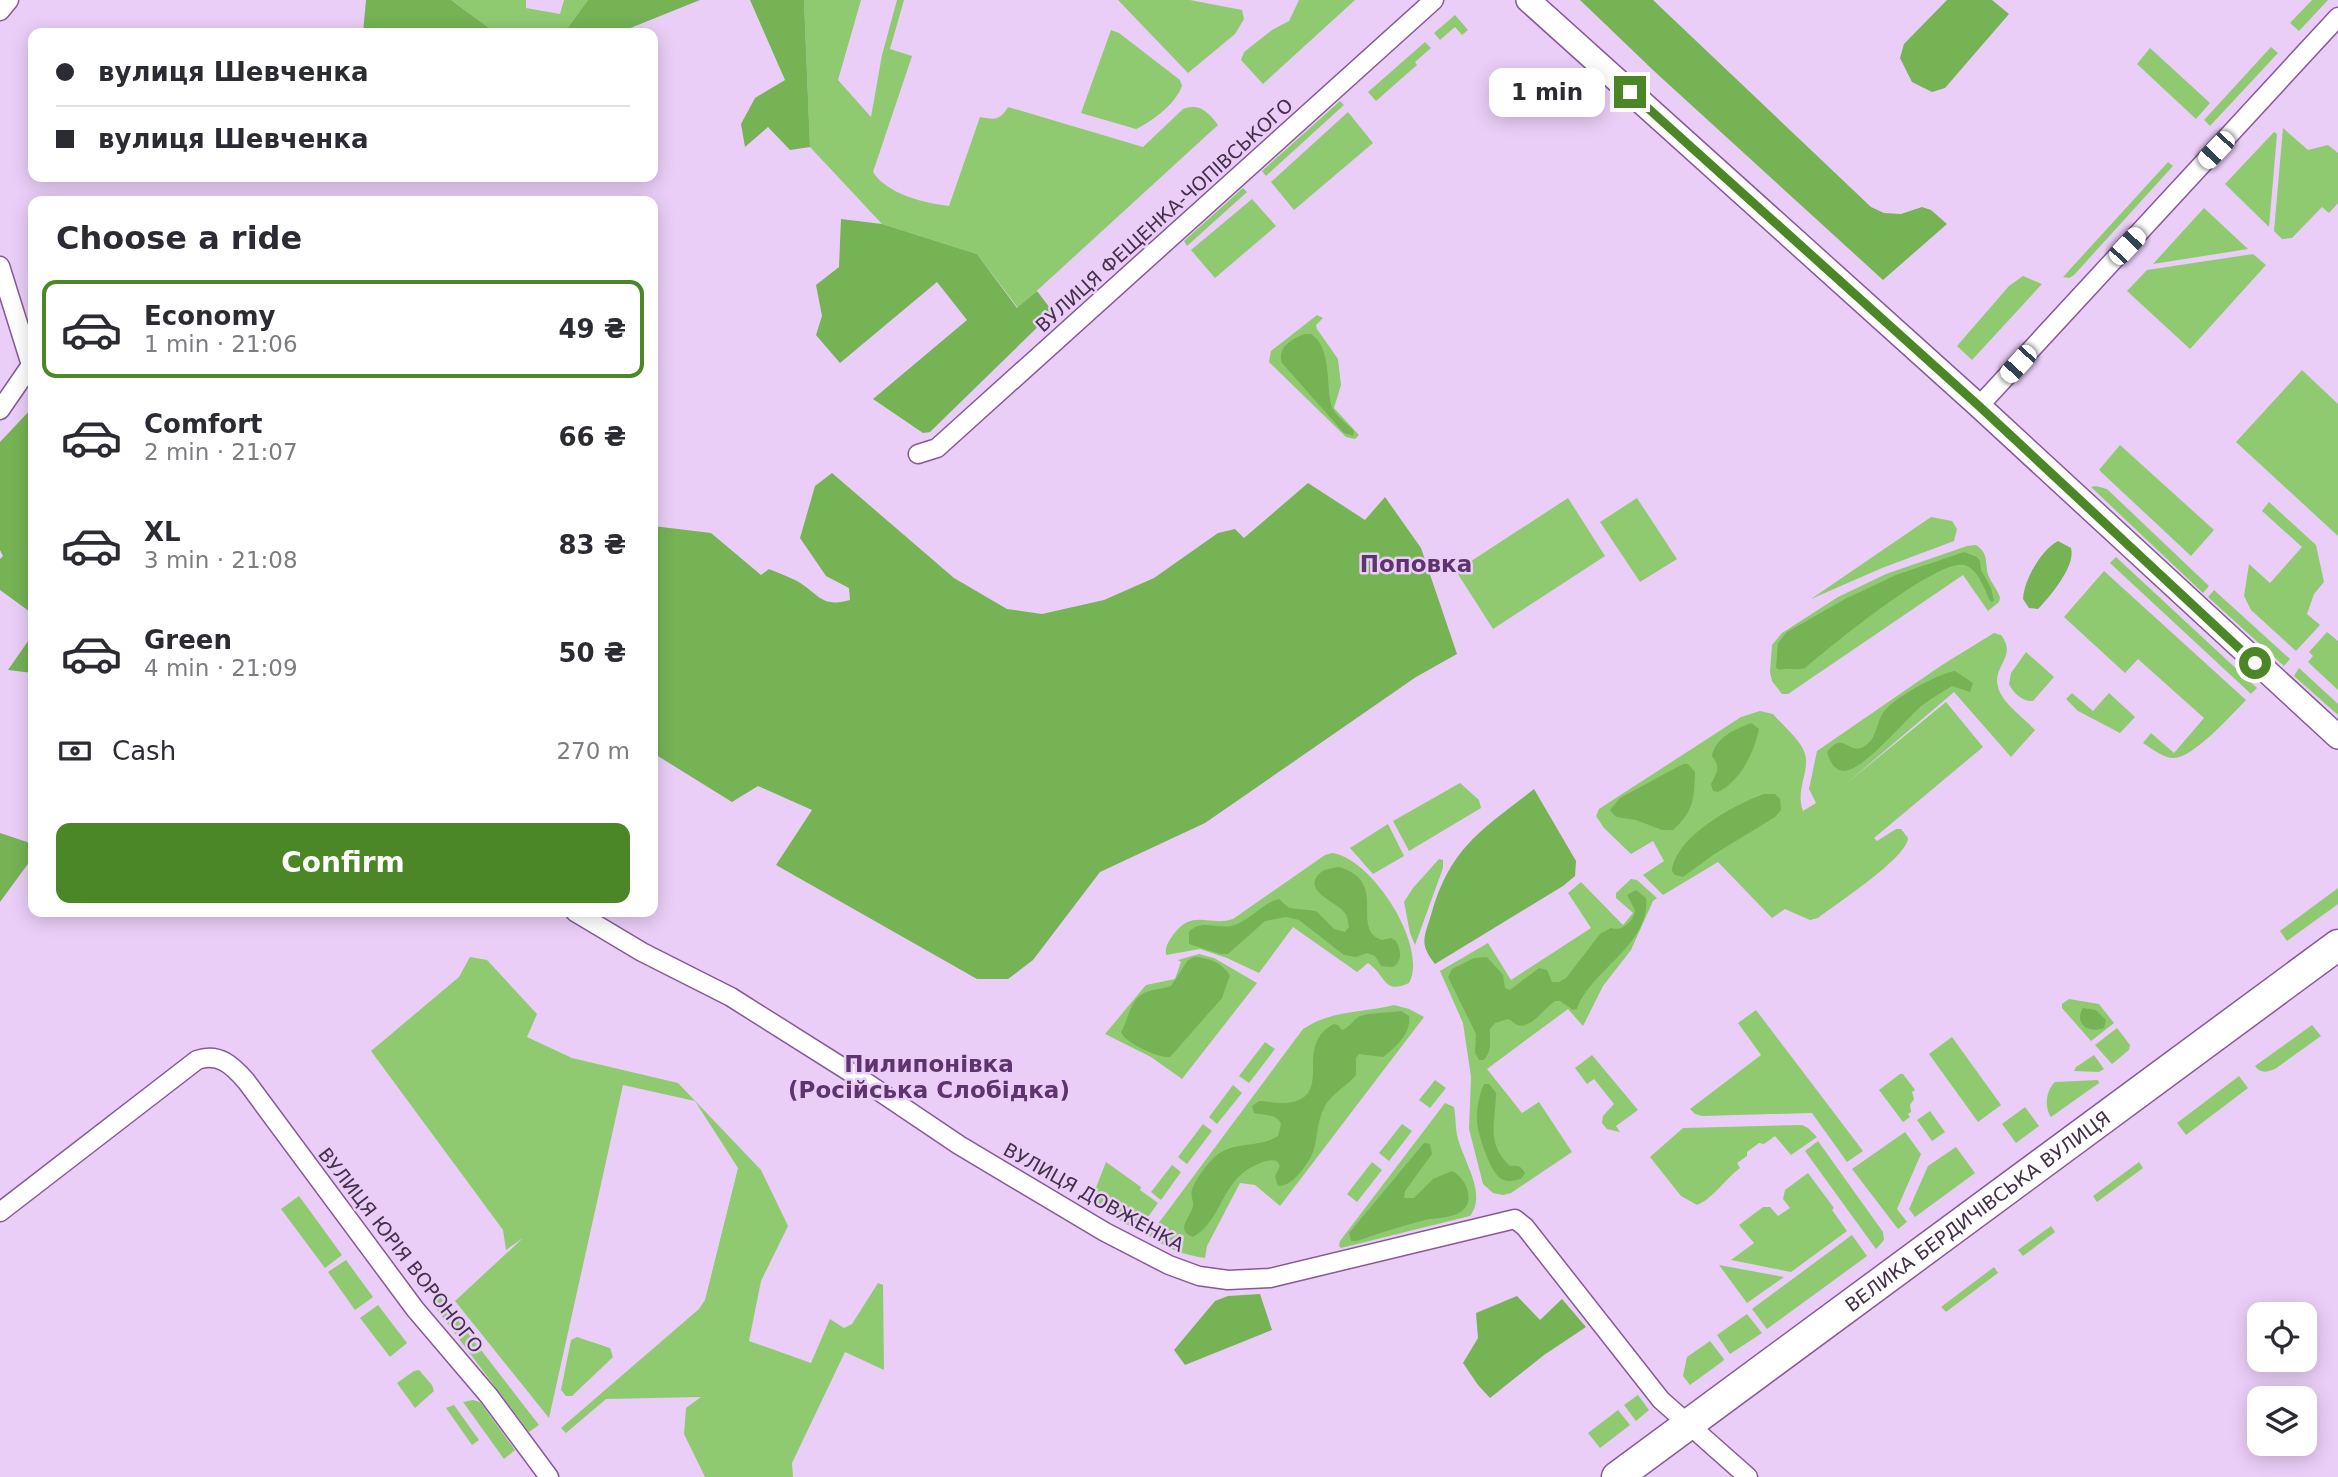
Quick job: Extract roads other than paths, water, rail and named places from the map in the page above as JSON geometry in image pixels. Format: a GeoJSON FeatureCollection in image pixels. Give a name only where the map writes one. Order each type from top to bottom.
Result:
{"type":"FeatureCollection","features":[{"type":"Feature","properties":{"kind":"highway","name":"ВЕЛИКА БЕРДИЧІВСЬКА ВУЛИЦЯ"},"geometry":{"type":"LineString","coordinates":[[1639,1477],[1694,1429],[2338,946]]}},
{"type":"Feature","properties":{"kind":"highway","name":"ВЕЛИКА БЕРДИЧІВСЬКА ВУЛИЦЯ"},"geometry":{"type":"LineString","coordinates":[[1617,1477],[1694,1429],[2338,963]]}},
{"type":"Feature","properties":{"kind":"street"},"geometry":{"type":"LineString","coordinates":[[0,11],[9,0]]}},
{"type":"Feature","properties":{"kind":"street","name":"ВУЛИЦЯ ФЕЩЕНКА-ЧОПІВСЬКОГО"},"geometry":{"type":"LineString","coordinates":[[918,454],[937,448],[1434,0]]}},
{"type":"Feature","properties":{"kind":"street"},"geometry":{"type":"LineString","coordinates":[[1528,0],[1979,406],[2338,737]]}},
{"type":"Feature","properties":{"kind":"street"},"geometry":{"type":"LineString","coordinates":[[1979,406],[2338,17]]}},
{"type":"Feature","properties":{"kind":"street"},"geometry":{"type":"LineString","coordinates":[[0,266],[28,355]]}},
{"type":"Feature","properties":{"kind":"street"},"geometry":{"type":"LineString","coordinates":[[0,410],[28,369]]}},
{"type":"Feature","properties":{"kind":"street","name":"ВУЛИЦЯ ДОВЖЕНКА"},"geometry":{"type":"LineString","coordinates":[[583,917],[642,952],[731,997],[959,1145],[1105,1232],[1169,1265],[1199,1276],[1228,1280],[1270,1278],[1515,1219],[1525,1227],[1661,1400],[1748,1477]]}},
{"type":"Feature","properties":{"kind":"street","name":"ВУЛИЦЯ ЮРІЯ ВОРОНОГО"},"geometry":{"type":"LineString","coordinates":[[0,1212],[197,1060],[213,1058],[230,1063],[415,1309],[489,1395],[548,1477]]}},
{"type":"Feature","properties":{"kind":"district","name":"Поповка"},"geometry":{"type":"Point","coordinates":[1416,564]}},
{"type":"Feature","properties":{"kind":"district","name":"Пилипонівка (Російська Слобідка)"},"geometry":{"type":"Point","coordinates":[929,1077]}}]}
